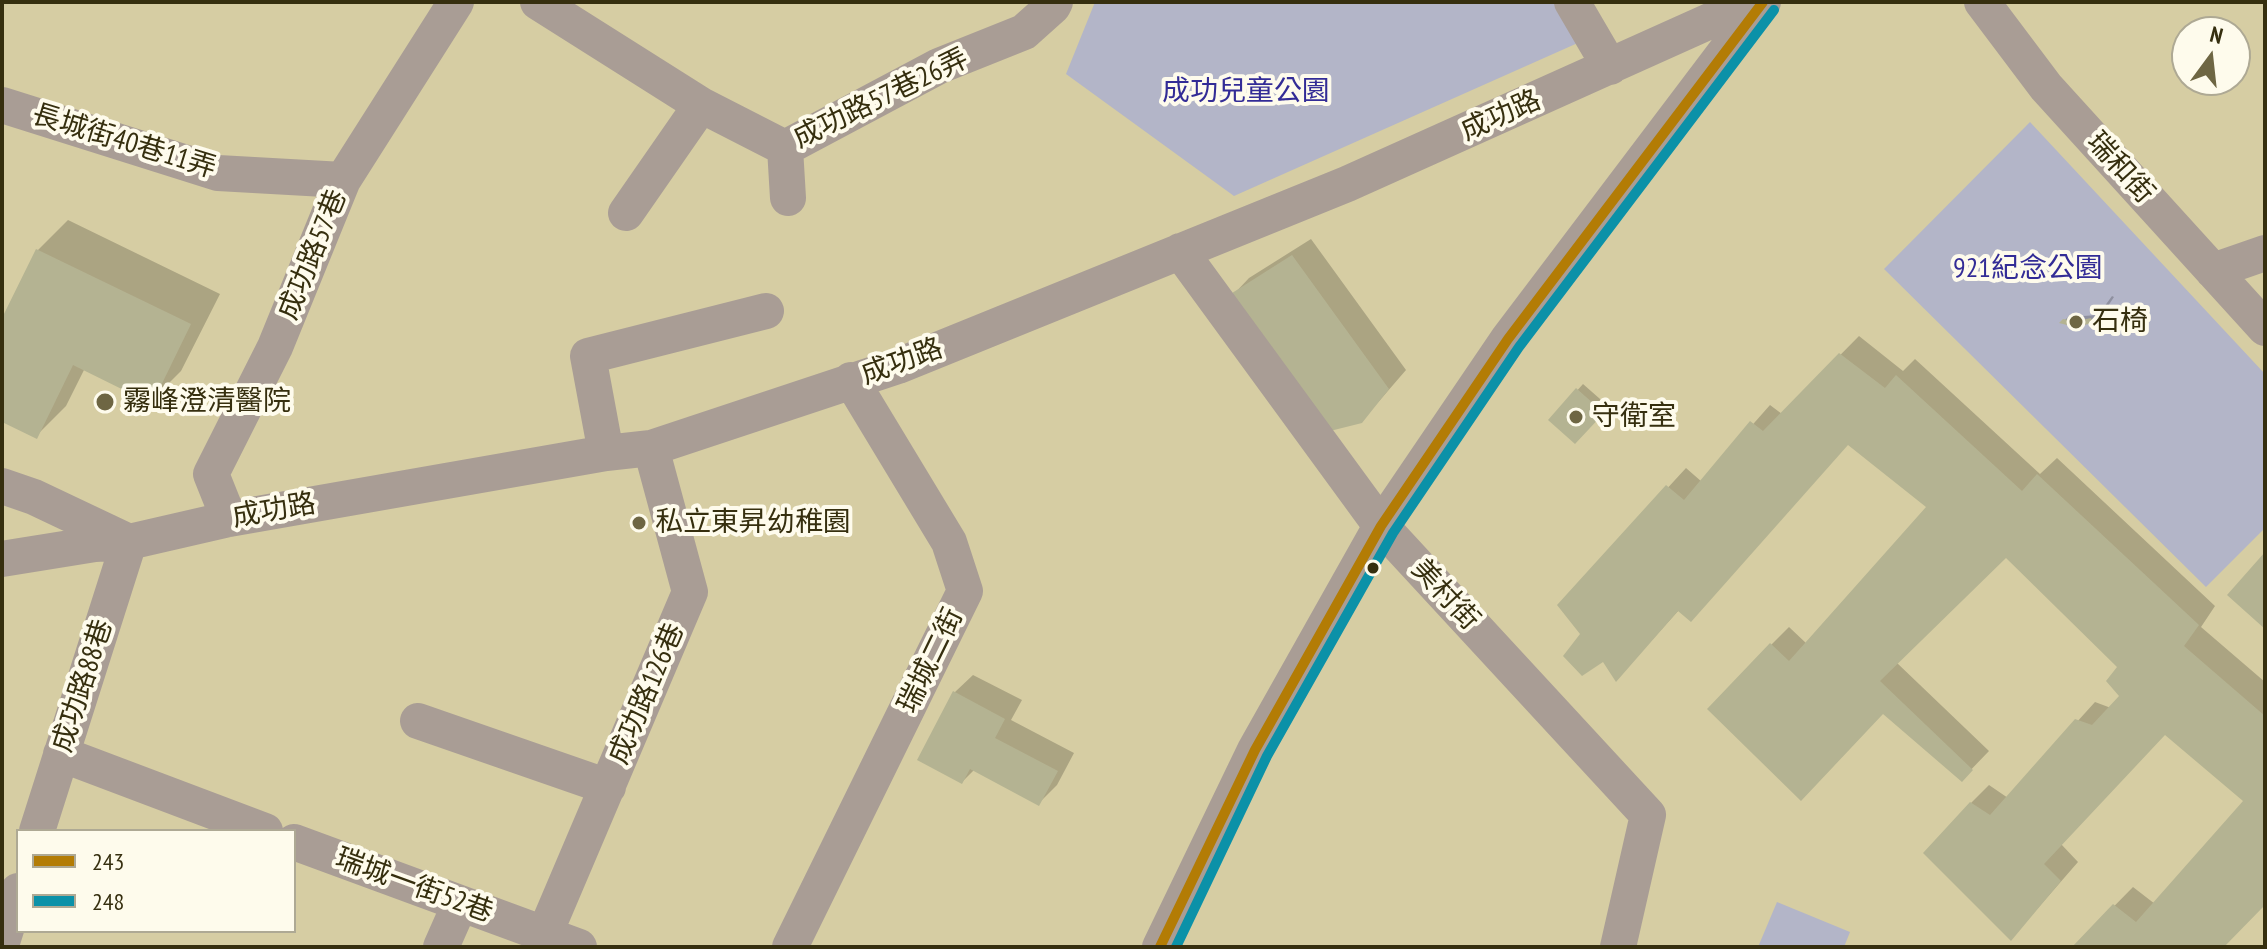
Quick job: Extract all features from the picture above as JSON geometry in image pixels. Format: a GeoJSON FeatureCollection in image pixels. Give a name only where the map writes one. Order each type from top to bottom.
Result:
{"type":"FeatureCollection","features":[{"type":"Feature","properties":{"kind":"street","name":"成功路57巷"},"geometry":{"type":"LineString","coordinates":[[229,519],[211,474],[275,347],[343,180],[456,2]]}},
{"type":"Feature","properties":{"kind":"street","name":"成功路57巷26弄"},"geometry":{"type":"LineString","coordinates":[[538,2],[701,105],[785,148],[939,66],[1024,32],[1055,2]]}},
{"type":"Feature","properties":{"kind":"street"},"geometry":{"type":"LineString","coordinates":[[1572,2],[1610,67]]}},
{"type":"Feature","properties":{"kind":"street","name":"成功路"},"geometry":{"type":"LineString","coordinates":[[2,559],[95,544],[129,542],[229,519],[606,453],[651,448],[898,366],[1347,184],[1752,2]]}},
{"type":"Feature","properties":{"kind":"street"},"geometry":{"type":"LineString","coordinates":[[1160,947],[1255,750],[1381,526],[1508,339],[1763,2]]}},
{"type":"Feature","properties":{"kind":"street","name":"瑞和街"},"geometry":{"type":"LineString","coordinates":[[1982,2],[2046,87],[2265,328]]}},
{"type":"Feature","properties":{"kind":"street","name":"長城街40巷11弄"},"geometry":{"type":"LineString","coordinates":[[2,105],[218,173],[343,180]]}},
{"type":"Feature","properties":{"kind":"street"},"geometry":{"type":"LineString","coordinates":[[626,213],[701,105]]}},
{"type":"Feature","properties":{"kind":"street"},"geometry":{"type":"LineString","coordinates":[[785,148],[788,198]]}},
{"type":"Feature","properties":{"kind":"street","name":"美村街"},"geometry":{"type":"LineString","coordinates":[[1180,251],[1381,526],[1648,815],[1618,947]]}},
{"type":"Feature","properties":{"kind":"street"},"geometry":{"type":"LineString","coordinates":[[2213,271],[2265,253]]}},
{"type":"Feature","properties":{"kind":"street"},"geometry":{"type":"LineString","coordinates":[[606,453],[588,356],[766,311]]}},
{"type":"Feature","properties":{"kind":"street","name":"瑞城二街"},"geometry":{"type":"LineString","coordinates":[[790,947],[965,591],[949,542],[851,380]]}},
{"type":"Feature","properties":{"kind":"street","name":"成功路126巷"},"geometry":{"type":"LineString","coordinates":[[545,933],[690,592],[651,448]]}},
{"type":"Feature","properties":{"kind":"street"},"geometry":{"type":"LineString","coordinates":[[2,486],[34,497],[129,542]]}},
{"type":"Feature","properties":{"kind":"street","name":"成功路88巷"},"geometry":{"type":"LineString","coordinates":[[38,829],[129,542]]}},
{"type":"Feature","properties":{"kind":"street"},"geometry":{"type":"LineString","coordinates":[[418,721],[608,787]]}},
{"type":"Feature","properties":{"kind":"street"},"geometry":{"type":"LineString","coordinates":[[61,754],[260,829]]}},
{"type":"Feature","properties":{"kind":"street","name":"瑞城一街52巷"},"geometry":{"type":"LineString","coordinates":[[296,843],[579,947]]}},
{"type":"Feature","properties":{"kind":"street"},"geometry":{"type":"LineString","coordinates":[[2,942],[16,897]]}},
{"type":"Feature","properties":{"kind":"street"},"geometry":{"type":"LineString","coordinates":[[441,947],[460,904]]}},
{"type":"Feature","properties":{"kind":"green space","name":"成功兒童公園"},"geometry":{"type":"Polygon","coordinates":[[[1095,2],[1562,2],[1580,42],[1234,196],[1066,74],[1095,2]]]}},
{"type":"Feature","properties":{"kind":"green space","name":"921紀念公園"},"geometry":{"type":"Polygon","coordinates":[[[2030,122],[2265,374],[2265,528],[2206,587],[1884,269],[2030,122]]]}},
{"type":"Feature","properties":{"kind":"green space"},"geometry":{"type":"Polygon","coordinates":[[[1777,902],[1850,932],[1844,947],[1758,947],[1777,902]]]}},
{"type":"Feature","properties":{"kind":"building"},"geometry":{"type":"Polygon","coordinates":[[[36,249],[191,324],[152,404],[73,365],[37,439],[2,422],[2,318],[36,249]]]}},
{"type":"Feature","properties":{"kind":"building"},"geometry":{"type":"Polygon","coordinates":[[[1292,255],[1389,389],[1362,423],[1330,431],[1229,295],[1292,255]]]}},
{"type":"Feature","properties":{"kind":"building","name":"石椅"},"geometry":{"type":"Polygon","coordinates":[[[2091,318],[2093,323],[2075,327],[2059,323],[2063,319],[2076,321],[2091,318]]]}},
{"type":"Feature","properties":{"kind":"building"},"geometry":{"type":"Polygon","coordinates":[[[1839,353],[1885,388],[1896,375],[2022,491],[2037,474],[2199,625],[2184,646],[2265,716],[2265,905],[2224,947],[2072,947],[2113,904],[2136,922],[2243,801],[2165,735],[2044,864],[2061,881],[2011,941],[1923,853],[1970,802],[1990,815],[2075,719],[2092,725],[2119,696],[2106,681],[2117,667],[2006,558],[1880,681],[1973,770],[1962,782],[1883,714],[1801,801],[1707,709],[1770,643],[1789,661],[1926,507],[1848,445],[1691,622],[1678,611],[1616,682],[1603,662],[1582,676],[1563,656],[1580,634],[1557,605],[1666,485],[1684,500],[1750,421],[1763,431],[1839,353]]]}},
{"type":"Feature","properties":{"kind":"building","name":"守衛室"},"geometry":{"type":"Polygon","coordinates":[[[1576,388],[1604,413],[1575,444],[1548,420],[1576,388]]]}},
{"type":"Feature","properties":{"kind":"building"},"geometry":{"type":"Polygon","coordinates":[[[2265,552],[2265,629],[2227,595],[2265,552]]]}},
{"type":"Feature","properties":{"kind":"building"},"geometry":{"type":"Polygon","coordinates":[[[953,691],[1005,719],[995,738],[1058,771],[1039,806],[970,769],[962,784],[917,760],[953,691]]]}},
{"type":"Feature","properties":{"kind":"transit line","name":"243"},"geometry":{"type":"LineString","coordinates":[[1160,947],[1255,750],[1381,526],[1508,339],[1763,2]]}},
{"type":"Feature","properties":{"kind":"transit line","name":"248"},"geometry":{"type":"LineString","coordinates":[[1176,947],[1267,756],[1393,533],[1519,347],[1774,10]]}},
{"type":"Feature","properties":{"kind":"place","name":"石椅"},"geometry":{"type":"Point","coordinates":[2076,322]}},
{"type":"Feature","properties":{"kind":"place","name":"霧峰澄清醫院"},"geometry":{"type":"Point","coordinates":[105,402]}},
{"type":"Feature","properties":{"kind":"place","name":"守衛室"},"geometry":{"type":"Point","coordinates":[1576,417]}},
{"type":"Feature","properties":{"kind":"place","name":"私立東昇幼稚園"},"geometry":{"type":"Point","coordinates":[639,523]}}]}
